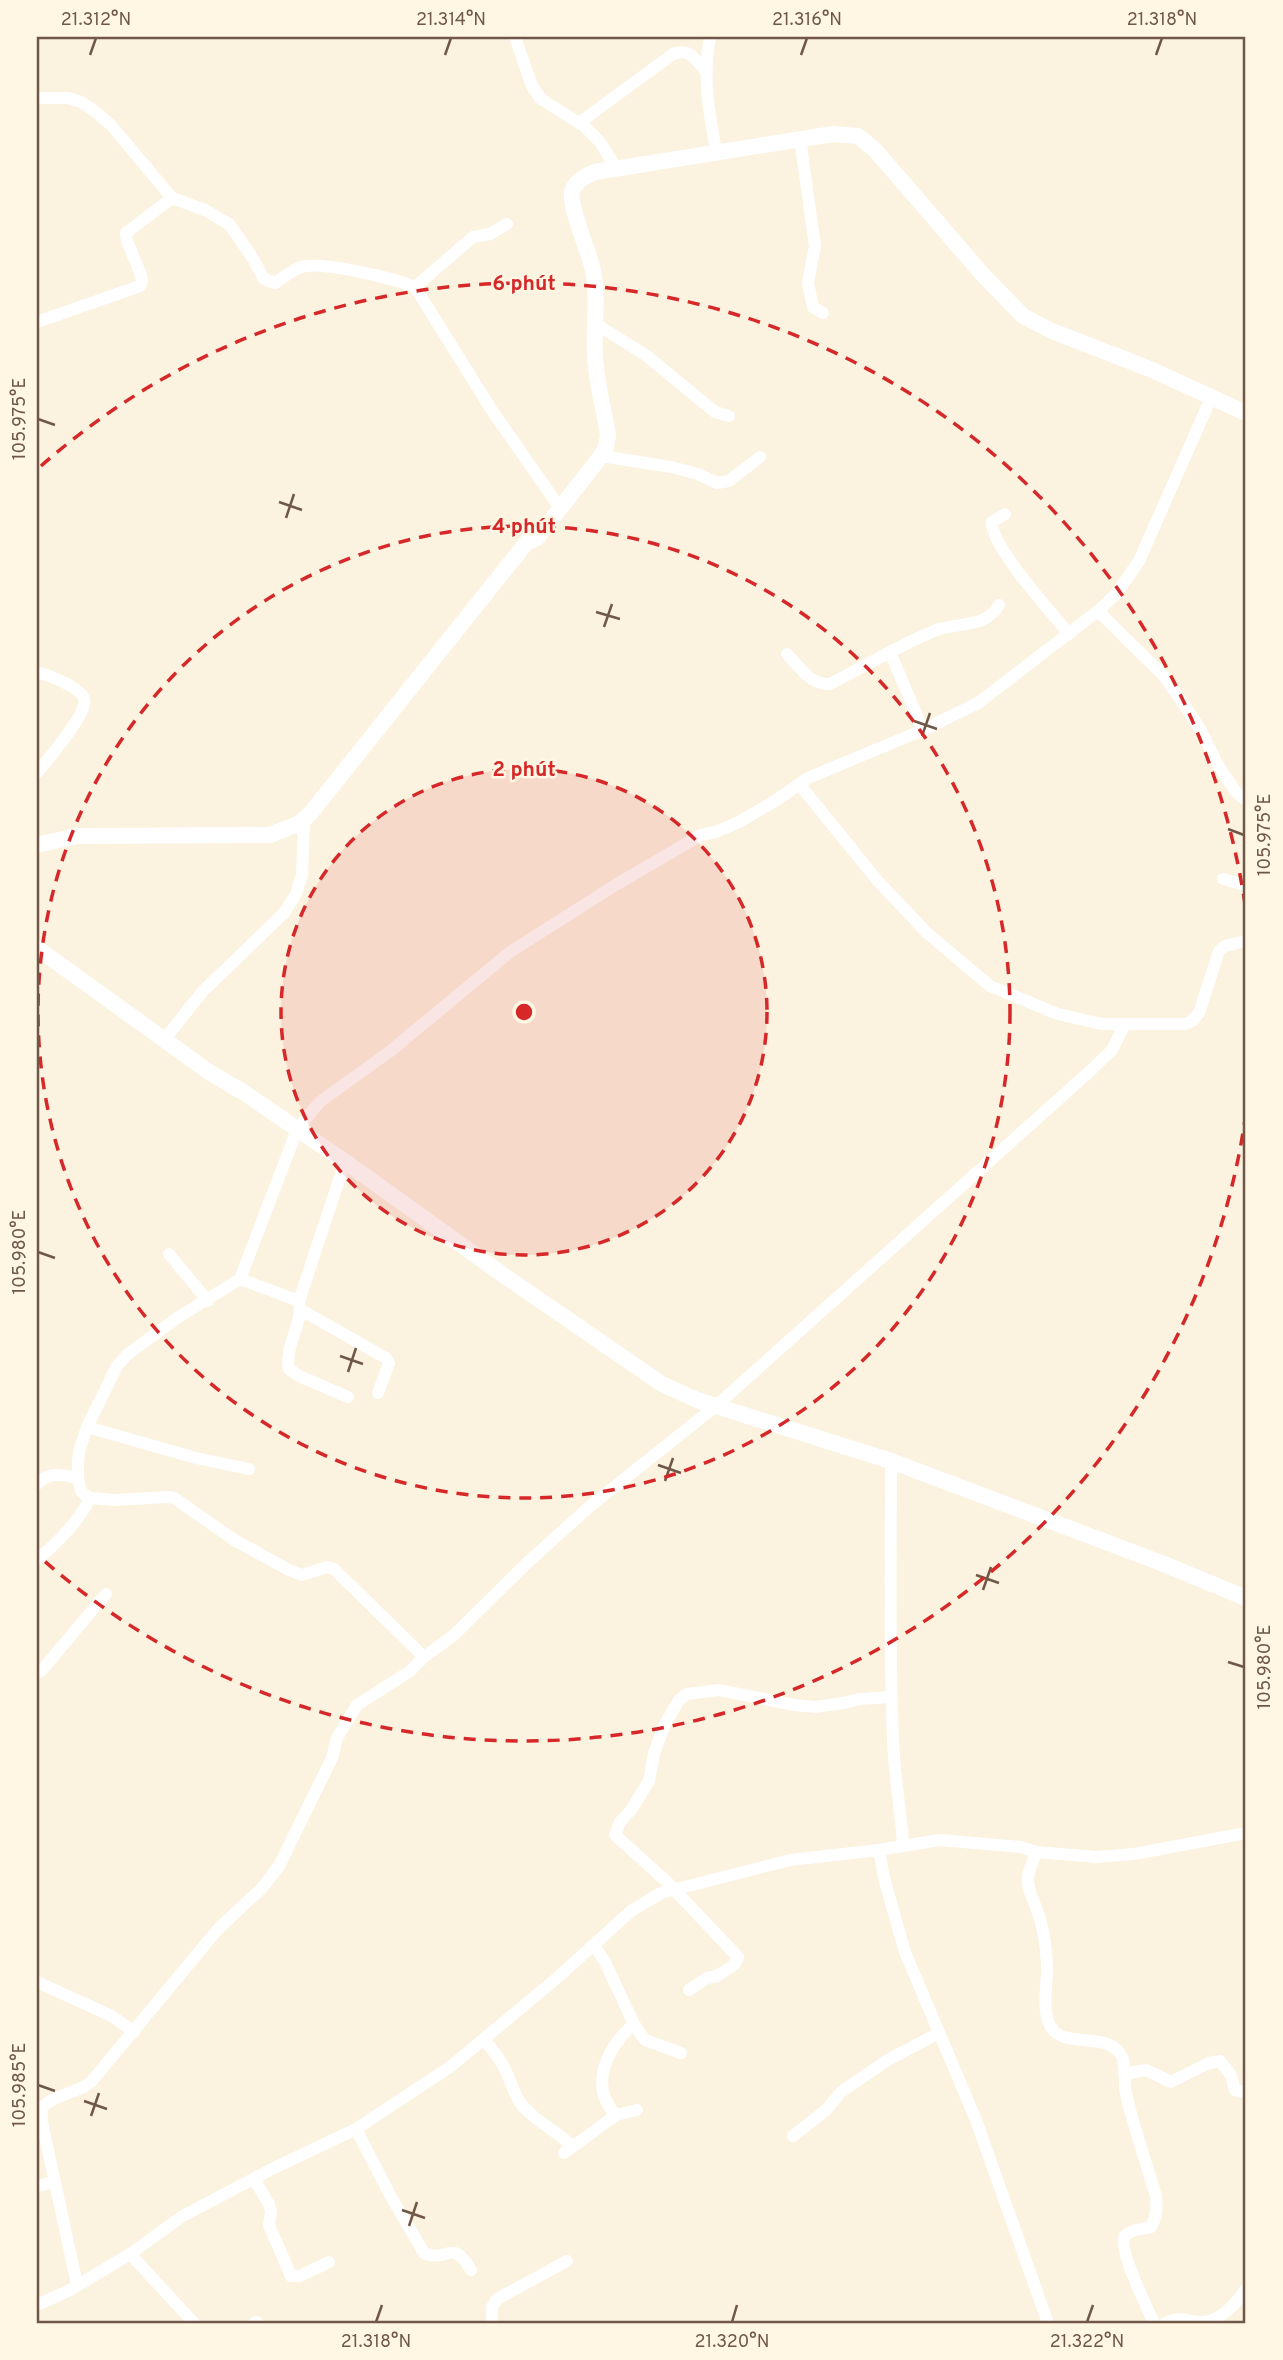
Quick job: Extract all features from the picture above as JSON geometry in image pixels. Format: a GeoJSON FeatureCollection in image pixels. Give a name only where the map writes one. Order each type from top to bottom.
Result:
{"type":"FeatureCollection","features":[{"type":"Feature","properties":{"kind":"street"},"geometry":{"type":"LineString","coordinates":[[516,37],[536,94],[579,122],[600,142],[616,168]]}},
{"type":"Feature","properties":{"kind":"street"},"geometry":{"type":"LineString","coordinates":[[710,37],[705,70],[716,151]]}},
{"type":"Feature","properties":{"kind":"street"},"geometry":{"type":"LineString","coordinates":[[579,122],[673,54],[689,52],[705,70]]}},
{"type":"Feature","properties":{"kind":"street"},"geometry":{"type":"LineString","coordinates":[[37,98],[68,98],[81,102],[96,112],[111,125],[172,198],[205,210],[229,224],[264,279],[271,283],[301,267],[315,266],[395,278],[415,286],[491,409],[560,508]]}},
{"type":"Feature","properties":{"kind":"street"},"geometry":{"type":"LineString","coordinates":[[37,845],[77,836],[270,835],[304,819],[527,542],[537,538],[601,456],[608,435],[595,356],[597,287],[572,201],[572,191],[584,176],[716,151],[832,134],[858,136],[898,174],[984,276],[1023,316],[1052,331],[1150,369],[1246,413]]}},
{"type":"Feature","properties":{"kind":"street"},"geometry":{"type":"LineString","coordinates":[[800,139],[815,246],[808,292],[813,307],[823,313]]}},
{"type":"Feature","properties":{"kind":"street"},"geometry":{"type":"LineString","coordinates":[[37,322],[140,286],[141,275],[126,233],[172,198]]}},
{"type":"Feature","properties":{"kind":"street"},"geometry":{"type":"LineString","coordinates":[[415,286],[473,237],[490,234],[507,224]]}},
{"type":"Feature","properties":{"kind":"street"},"geometry":{"type":"LineString","coordinates":[[596,324],[647,356],[715,412],[729,416]]}},
{"type":"Feature","properties":{"kind":"street"},"geometry":{"type":"LineString","coordinates":[[424,1657],[334,1569],[327,1567],[302,1575],[289,1570],[236,1541],[174,1498],[90,1499],[81,1490],[78,1478],[79,1451],[87,1427],[117,1366],[128,1353],[177,1318],[240,1279],[297,1130],[321,1101],[389,1052],[510,952],[617,884],[702,835],[739,822],[808,778],[923,730],[978,703],[1098,611],[1116,594],[1139,561],[1211,398]]}},
{"type":"Feature","properties":{"kind":"street"},"geometry":{"type":"LineString","coordinates":[[601,456],[671,467],[698,474],[717,483],[729,481],[760,457]]}},
{"type":"Feature","properties":{"kind":"street"},"geometry":{"type":"LineString","coordinates":[[1006,514],[992,522],[991,529],[995,537],[1012,563],[1069,634]]}},
{"type":"Feature","properties":{"kind":"street"},"geometry":{"type":"LineString","coordinates":[[787,654],[808,677],[817,683],[830,684],[942,628],[981,622],[993,615],[999,605]]}},
{"type":"Feature","properties":{"kind":"street"},"geometry":{"type":"LineString","coordinates":[[1098,611],[1164,676],[1199,727],[1224,774],[1246,800]]}},
{"type":"Feature","properties":{"kind":"street"},"geometry":{"type":"LineString","coordinates":[[890,652],[923,730]]}},
{"type":"Feature","properties":{"kind":"street"},"geometry":{"type":"LineString","coordinates":[[37,672],[65,683],[85,700],[77,720],[37,773]]}},
{"type":"Feature","properties":{"kind":"street"},"geometry":{"type":"LineString","coordinates":[[800,785],[877,880],[926,932],[990,986],[1058,1014],[1101,1024],[1185,1024],[1199,1013],[1219,950],[1246,940]]}},
{"type":"Feature","properties":{"kind":"street"},"geometry":{"type":"LineString","coordinates":[[164,1040],[203,991],[284,913],[296,894],[302,875],[304,819]]}},
{"type":"Feature","properties":{"kind":"street"},"geometry":{"type":"LineString","coordinates":[[1223,879],[1246,885]]}},
{"type":"Feature","properties":{"kind":"street"},"geometry":{"type":"LineString","coordinates":[[37,948],[164,1040],[662,1384],[697,1400],[891,1461],[1164,1564],[1246,1598]]}},
{"type":"Feature","properties":{"kind":"street"},"geometry":{"type":"LineString","coordinates":[[77,2284],[44,2132],[42,2109],[46,2102],[86,2087],[219,1929],[262,1888],[279,1866],[312,1803],[332,1758],[337,1738],[353,1709],[410,1672],[424,1657],[454,1635],[589,1507],[716,1406],[1089,1072],[1112,1050],[1125,1024]]}},
{"type":"Feature","properties":{"kind":"street"},"geometry":{"type":"LineString","coordinates":[[347,1164],[320,1232],[287,1359],[289,1368],[299,1376],[348,1397]]}},
{"type":"Feature","properties":{"kind":"street"},"geometry":{"type":"LineString","coordinates":[[169,1254],[208,1301]]}},
{"type":"Feature","properties":{"kind":"street"},"geometry":{"type":"LineString","coordinates":[[240,1279],[300,1306],[386,1357],[389,1363],[378,1394]]}},
{"type":"Feature","properties":{"kind":"street"},"geometry":{"type":"LineString","coordinates":[[87,1427],[196,1458],[249,1469]]}},
{"type":"Feature","properties":{"kind":"street"},"geometry":{"type":"LineString","coordinates":[[891,1461],[891,1697],[895,1779],[902,1818],[903,1845]]}},
{"type":"Feature","properties":{"kind":"street"},"geometry":{"type":"LineString","coordinates":[[37,1484],[41,1478],[54,1474],[78,1478]]}},
{"type":"Feature","properties":{"kind":"street"},"geometry":{"type":"LineString","coordinates":[[37,1560],[85,1510],[90,1499]]}},
{"type":"Feature","properties":{"kind":"street"},"geometry":{"type":"LineString","coordinates":[[37,1673],[106,1594]]}},
{"type":"Feature","properties":{"kind":"street"},"geometry":{"type":"LineString","coordinates":[[688,1990],[707,1978],[718,1976],[734,1965],[738,1957],[673,1889],[615,1835],[620,1822],[645,1789],[658,1740],[679,1700],[687,1694],[719,1690],[816,1707],[859,1699],[891,1697]]}},
{"type":"Feature","properties":{"kind":"street"},"geometry":{"type":"LineString","coordinates":[[37,2305],[130,2254],[181,2217],[356,2129],[450,2067],[642,1903],[673,1889],[790,1860],[939,1840],[1097,1857],[1133,1854],[1246,1833]]}},
{"type":"Feature","properties":{"kind":"street"},"geometry":{"type":"LineString","coordinates":[[879,1850],[905,1952],[976,2120],[1048,2323]]}},
{"type":"Feature","properties":{"kind":"street"},"geometry":{"type":"LineString","coordinates":[[1036,1852],[1028,1877],[1029,1892],[1039,1913],[1044,1939],[1048,2022],[1054,2031],[1065,2037],[1100,2042],[1115,2047],[1122,2056],[1125,2090],[1153,2185],[1157,2208],[1151,2227],[1127,2233],[1124,2246],[1132,2273],[1154,2323]]}},
{"type":"Feature","properties":{"kind":"street"},"geometry":{"type":"LineString","coordinates":[[594,1945],[605,1962],[634,2024],[645,2040],[681,2053]]}},
{"type":"Feature","properties":{"kind":"street"},"geometry":{"type":"LineString","coordinates":[[37,1982],[112,2016],[134,2032]]}},
{"type":"Feature","properties":{"kind":"street"},"geometry":{"type":"LineString","coordinates":[[616,2115],[606,2105],[602,2075],[616,2041],[634,2024]]}},
{"type":"Feature","properties":{"kind":"street"},"geometry":{"type":"LineString","coordinates":[[793,2136],[826,2110],[841,2092],[886,2061],[939,2033]]}},
{"type":"Feature","properties":{"kind":"street"},"geometry":{"type":"LineString","coordinates":[[484,2040],[500,2060],[517,2099],[530,2113],[556,2131],[568,2150],[616,2115],[637,2110]]}},
{"type":"Feature","properties":{"kind":"street"},"geometry":{"type":"LineString","coordinates":[[1124,2074],[1146,2070],[1171,2082],[1209,2063],[1220,2061],[1231,2075],[1235,2090],[1246,2092]]}},
{"type":"Feature","properties":{"kind":"street"},"geometry":{"type":"LineString","coordinates":[[356,2129],[424,2253],[432,2256],[454,2252],[462,2256],[471,2270]]}},
{"type":"Feature","properties":{"kind":"street"},"geometry":{"type":"LineString","coordinates":[[256,2177],[257,2185],[269,2204],[270,2225],[291,2276],[300,2276],[328,2262]]}},
{"type":"Feature","properties":{"kind":"street"},"geometry":{"type":"LineString","coordinates":[[37,2186],[54,2182]]}},
{"type":"Feature","properties":{"kind":"street"},"geometry":{"type":"LineString","coordinates":[[130,2254],[194,2323]]}},
{"type":"Feature","properties":{"kind":"street"},"geometry":{"type":"LineString","coordinates":[[492,2323],[492,2307],[497,2299],[567,2261]]}},
{"type":"Feature","properties":{"kind":"street"},"geometry":{"type":"LineString","coordinates":[[1165,2323],[1179,2317],[1205,2322],[1216,2319],[1238,2301],[1246,2289]]}}]}
